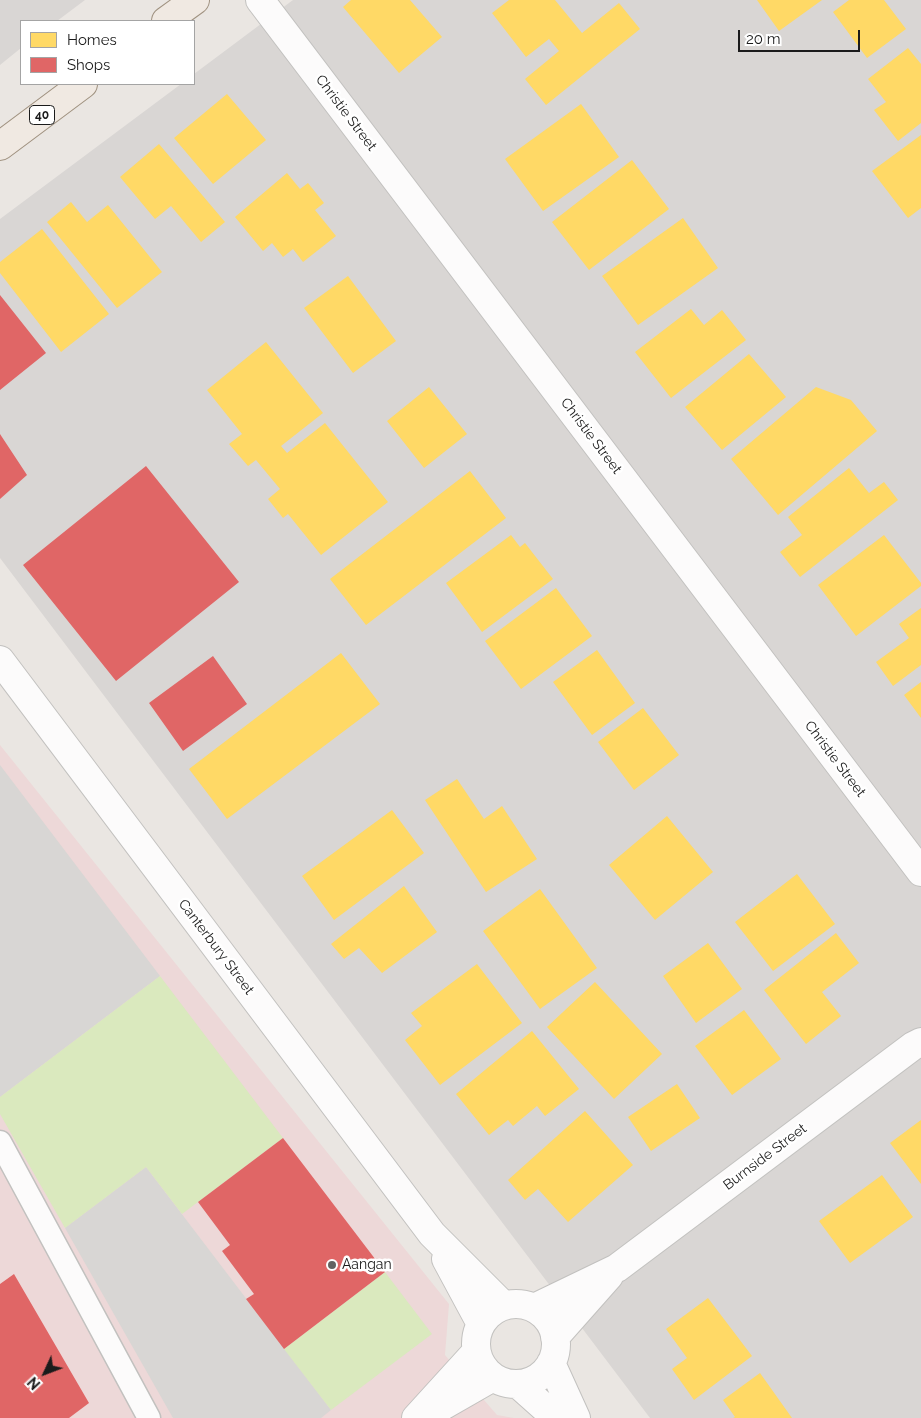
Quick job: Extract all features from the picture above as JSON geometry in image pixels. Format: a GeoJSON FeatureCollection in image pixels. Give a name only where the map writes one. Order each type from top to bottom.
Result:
{"type":"FeatureCollection","features":[{"type":"Feature","properties":{"kind":"main road"},"geometry":{"type":"LineString","coordinates":[[167,20],[195,0]]}},
{"type":"Feature","properties":{"kind":"main road","name":"40"},"geometry":{"type":"LineString","coordinates":[[0,146],[82,85]]}},
{"type":"Feature","properties":{"kind":"street","name":"Christie Street"},"geometry":{"type":"LineString","coordinates":[[260,0],[921,872]]}},
{"type":"Feature","properties":{"kind":"street","name":"Canterbury Street"},"geometry":{"type":"LineString","coordinates":[[0,660],[432,1234],[504,1306]]}},
{"type":"Feature","properties":{"kind":"street","name":"Burnside Street"},"geometry":{"type":"LineString","coordinates":[[534,1308],[617,1268],[918,1041]]}},
{"type":"Feature","properties":{"kind":"street","name":"Canterbury Street"},"geometry":{"type":"LineString","coordinates":[[432,1234],[481,1324]]}},
{"type":"Feature","properties":{"kind":"street","name":"Burnside Street"},"geometry":{"type":"LineString","coordinates":[[553,1350],[617,1268]]}},
{"type":"Feature","properties":{"kind":"street"},"geometry":{"type":"LineString","coordinates":[[556,1418],[506,1380],[485,1370],[476,1352],[477,1333],[481,1324],[487,1316],[504,1306],[514,1304],[534,1308],[544,1316],[551,1326],[553,1350],[576,1418]]}},
{"type":"Feature","properties":{"kind":"street"},"geometry":{"type":"LineString","coordinates":[[422,1418],[506,1380],[531,1381],[543,1374],[553,1350]]}},
{"type":"Feature","properties":{"kind":"street"},"geometry":{"type":"LineString","coordinates":[[416,1418],[476,1352]]}},
{"type":"Feature","properties":{"kind":"lane"},"geometry":{"type":"LineString","coordinates":[[0,1142],[149,1418]]}},
{"type":"Feature","properties":{"kind":"shaded area"},"geometry":{"type":"Polygon","coordinates":[[[0,0],[85,0],[58,20],[20,20],[20,49],[0,65],[0,0]]]}},
{"type":"Feature","properties":{"kind":"shaded area"},"geometry":{"type":"Polygon","coordinates":[[[293,0],[921,0],[921,1418],[650,1418],[0,558],[0,219],[180,85],[195,85],[195,73],[293,0]]]}},
{"type":"Feature","properties":{"kind":"shaded area"},"geometry":{"type":"Polygon","coordinates":[[[0,745],[449,1304],[445,1355],[497,1415],[514,1418],[0,1418],[0,745]]]}},
{"type":"Feature","properties":{"kind":"shaded area"},"geometry":{"type":"Polygon","coordinates":[[[0,765],[160,976],[0,1097],[0,765]]]}},
{"type":"Feature","properties":{"kind":"shaded area"},"geometry":{"type":"Polygon","coordinates":[[[146,1167],[331,1410],[321,1418],[173,1418],[65,1228],[146,1167]]]}},
{"type":"Feature","properties":{"kind":"green space"},"geometry":{"type":"Polygon","coordinates":[[[160,976],[283,1138],[182,1214],[146,1167],[65,1228],[0,1114],[0,1097],[160,976]]]}},
{"type":"Feature","properties":{"kind":"green space"},"geometry":{"type":"Polygon","coordinates":[[[385,1272],[432,1334],[331,1410],[284,1349],[385,1272]]]}},
{"type":"Feature","properties":{"kind":"building: Homes"},"geometry":{"type":"Polygon","coordinates":[[[351,0],[410,0],[442,37],[399,73],[343,7],[351,0]]]}},
{"type":"Feature","properties":{"kind":"building: Homes"},"geometry":{"type":"Polygon","coordinates":[[[509,0],[555,0],[582,33],[619,3],[640,29],[546,105],[525,79],[559,51],[549,39],[526,57],[492,13],[509,0]]]}},
{"type":"Feature","properties":{"kind":"building: Homes"},"geometry":{"type":"Polygon","coordinates":[[[757,0],[822,0],[779,31],[757,0]]]}},
{"type":"Feature","properties":{"kind":"building: Homes"},"geometry":{"type":"Polygon","coordinates":[[[849,0],[884,0],[906,29],[867,58],[833,12],[849,0]]]}},
{"type":"Feature","properties":{"kind":"building: Homes"},"geometry":{"type":"Polygon","coordinates":[[[908,48],[921,64],[921,123],[898,141],[874,110],[886,102],[868,79],[908,48]]]}},
{"type":"Feature","properties":{"kind":"building: Homes"},"geometry":{"type":"Polygon","coordinates":[[[227,94],[266,140],[213,184],[174,138],[227,94]]]}},
{"type":"Feature","properties":{"kind":"building: Homes"},"geometry":{"type":"Polygon","coordinates":[[[581,104],[619,157],[543,211],[505,159],[581,104]]]}},
{"type":"Feature","properties":{"kind":"building: Homes"},"geometry":{"type":"Polygon","coordinates":[[[921,135],[921,208],[908,218],[872,171],[921,135]]]}},
{"type":"Feature","properties":{"kind":"building: Homes"},"geometry":{"type":"Polygon","coordinates":[[[159,144],[225,222],[201,242],[171,206],[155,219],[120,177],[159,144]]]}},
{"type":"Feature","properties":{"kind":"building: Homes"},"geometry":{"type":"Polygon","coordinates":[[[632,160],[669,209],[589,270],[552,222],[632,160]]]}},
{"type":"Feature","properties":{"kind":"building: Homes"},"geometry":{"type":"Polygon","coordinates":[[[287,173],[300,189],[308,183],[324,203],[315,210],[336,236],[303,262],[293,249],[283,257],[272,243],[263,251],[235,217],[287,173]]]}},
{"type":"Feature","properties":{"kind":"building: Homes"},"geometry":{"type":"Polygon","coordinates":[[[71,202],[87,222],[108,205],[162,272],[117,308],[47,222],[71,202]]]}},
{"type":"Feature","properties":{"kind":"building: Homes"},"geometry":{"type":"Polygon","coordinates":[[[683,218],[718,268],[638,325],[602,276],[683,218]]]}},
{"type":"Feature","properties":{"kind":"building: Homes"},"geometry":{"type":"Polygon","coordinates":[[[42,229],[109,314],[61,352],[0,273],[0,262],[42,229]]]}},
{"type":"Feature","properties":{"kind":"building: Homes"},"geometry":{"type":"Polygon","coordinates":[[[348,276],[396,341],[353,373],[304,308],[348,276]]]}},
{"type":"Feature","properties":{"kind":"building: Homes"},"geometry":{"type":"Polygon","coordinates":[[[691,309],[704,325],[722,310],[746,340],[671,398],[635,352],[691,309]]]}},
{"type":"Feature","properties":{"kind":"building: Homes"},"geometry":{"type":"Polygon","coordinates":[[[266,342],[323,413],[281,446],[287,453],[325,423],[388,502],[321,555],[288,514],[283,518],[268,499],[280,489],[256,460],[248,466],[229,444],[242,434],[207,390],[266,342]]]}},
{"type":"Feature","properties":{"kind":"building: Homes"},"geometry":{"type":"Polygon","coordinates":[[[749,354],[786,397],[722,450],[685,407],[749,354]]]}},
{"type":"Feature","properties":{"kind":"building: Homes"},"geometry":{"type":"Polygon","coordinates":[[[429,387],[467,434],[424,468],[387,421],[429,387]]]}},
{"type":"Feature","properties":{"kind":"building: Homes"},"geometry":{"type":"Polygon","coordinates":[[[816,387],[851,400],[877,431],[778,515],[731,459],[816,387]]]}},
{"type":"Feature","properties":{"kind":"building: Homes"},"geometry":{"type":"Polygon","coordinates":[[[849,468],[869,493],[884,482],[898,500],[800,577],[780,552],[802,535],[788,517],[849,468]]]}},
{"type":"Feature","properties":{"kind":"building: Homes"},"geometry":{"type":"Polygon","coordinates":[[[470,471],[506,518],[366,625],[330,579],[470,471]]]}},
{"type":"Feature","properties":{"kind":"building: Homes"},"geometry":{"type":"Polygon","coordinates":[[[511,535],[520,547],[525,543],[553,579],[482,632],[446,583],[511,535]]]}},
{"type":"Feature","properties":{"kind":"building: Homes"},"geometry":{"type":"Polygon","coordinates":[[[884,535],[921,583],[921,586],[856,636],[818,585],[884,535]]]}},
{"type":"Feature","properties":{"kind":"building: Homes"},"geometry":{"type":"Polygon","coordinates":[[[556,588],[592,636],[521,689],[485,641],[556,588]]]}},
{"type":"Feature","properties":{"kind":"building: Homes"},"geometry":{"type":"Polygon","coordinates":[[[921,608],[921,665],[893,686],[876,662],[909,638],[899,624],[921,608]]]}},
{"type":"Feature","properties":{"kind":"building: Homes"},"geometry":{"type":"Polygon","coordinates":[[[597,650],[635,703],[592,735],[553,682],[597,650]]]}},
{"type":"Feature","properties":{"kind":"building: Homes"},"geometry":{"type":"Polygon","coordinates":[[[341,653],[380,704],[227,819],[189,769],[341,653]]]}},
{"type":"Feature","properties":{"kind":"building: Homes"},"geometry":{"type":"Polygon","coordinates":[[[921,682],[921,718],[904,695],[921,682]]]}},
{"type":"Feature","properties":{"kind":"building: Homes"},"geometry":{"type":"Polygon","coordinates":[[[643,708],[679,755],[634,790],[598,742],[643,708]]]}},
{"type":"Feature","properties":{"kind":"building: Homes"},"geometry":{"type":"Polygon","coordinates":[[[457,779],[484,819],[502,806],[537,859],[486,892],[425,800],[457,779]]]}},
{"type":"Feature","properties":{"kind":"building: Homes"},"geometry":{"type":"Polygon","coordinates":[[[392,810],[424,853],[334,920],[302,876],[392,810]]]}},
{"type":"Feature","properties":{"kind":"building: Homes"},"geometry":{"type":"Polygon","coordinates":[[[667,816],[713,872],[655,920],[609,865],[667,816]]]}},
{"type":"Feature","properties":{"kind":"building: Homes"},"geometry":{"type":"Polygon","coordinates":[[[797,874],[835,924],[773,971],[735,922],[797,874]]]}},
{"type":"Feature","properties":{"kind":"building: Homes"},"geometry":{"type":"Polygon","coordinates":[[[404,886],[437,932],[382,973],[359,948],[344,959],[331,944],[404,886]]]}},
{"type":"Feature","properties":{"kind":"building: Homes"},"geometry":{"type":"Polygon","coordinates":[[[540,889],[597,968],[540,1009],[483,931],[540,889]]]}},
{"type":"Feature","properties":{"kind":"building: Homes"},"geometry":{"type":"Polygon","coordinates":[[[836,933],[859,963],[822,992],[841,1016],[806,1044],[764,990],[836,933]]]}},
{"type":"Feature","properties":{"kind":"building: Homes"},"geometry":{"type":"Polygon","coordinates":[[[708,943],[742,989],[696,1023],[663,976],[708,943]]]}},
{"type":"Feature","properties":{"kind":"building: Homes"},"geometry":{"type":"Polygon","coordinates":[[[477,964],[522,1023],[440,1085],[405,1040],[422,1026],[411,1013],[477,964]]]}},
{"type":"Feature","properties":{"kind":"building: Homes"},"geometry":{"type":"Polygon","coordinates":[[[595,982],[662,1054],[614,1099],[547,1027],[595,982]]]}},
{"type":"Feature","properties":{"kind":"building: Homes"},"geometry":{"type":"Polygon","coordinates":[[[744,1010],[781,1059],[732,1095],[695,1046],[744,1010]]]}},
{"type":"Feature","properties":{"kind":"building: Homes"},"geometry":{"type":"Polygon","coordinates":[[[532,1031],[579,1089],[545,1116],[537,1106],[513,1126],[508,1120],[489,1135],[456,1094],[532,1031]]]}},
{"type":"Feature","properties":{"kind":"building: Homes"},"geometry":{"type":"Polygon","coordinates":[[[677,1084],[700,1118],[651,1151],[628,1117],[677,1084]]]}},
{"type":"Feature","properties":{"kind":"building: Homes"},"geometry":{"type":"Polygon","coordinates":[[[585,1111],[633,1165],[568,1222],[538,1189],[525,1200],[508,1180],[585,1111]]]}},
{"type":"Feature","properties":{"kind":"building: Homes"},"geometry":{"type":"Polygon","coordinates":[[[921,1120],[921,1184],[890,1143],[921,1120]]]}},
{"type":"Feature","properties":{"kind":"building: Homes"},"geometry":{"type":"Polygon","coordinates":[[[882,1175],[913,1217],[850,1263],[819,1221],[882,1175]]]}},
{"type":"Feature","properties":{"kind":"building: Homes"},"geometry":{"type":"Polygon","coordinates":[[[708,1298],[752,1356],[694,1400],[672,1369],[687,1358],[666,1329],[708,1298]]]}},
{"type":"Feature","properties":{"kind":"building: Homes"},"geometry":{"type":"Polygon","coordinates":[[[760,1373],[792,1418],[733,1418],[735,1417],[723,1400],[760,1373]]]}},
{"type":"Feature","properties":{"kind":"building: Shops"},"geometry":{"type":"Polygon","coordinates":[[[0,295],[46,353],[0,390],[0,295]]]}},
{"type":"Feature","properties":{"kind":"building: Shops"},"geometry":{"type":"Polygon","coordinates":[[[0,434],[27,475],[0,499],[0,434]]]}},
{"type":"Feature","properties":{"kind":"building: Shops"},"geometry":{"type":"Polygon","coordinates":[[[146,466],[239,582],[116,681],[23,565],[146,466]]]}},
{"type":"Feature","properties":{"kind":"building: Shops"},"geometry":{"type":"Polygon","coordinates":[[[213,656],[247,704],[183,751],[149,703],[213,656]]]}},
{"type":"Feature","properties":{"kind":"building: Shops"},"geometry":{"type":"Polygon","coordinates":[[[283,1138],[385,1272],[284,1349],[246,1299],[254,1294],[222,1251],[230,1245],[198,1202],[283,1138]]]}},
{"type":"Feature","properties":{"kind":"building: Shops"},"geometry":{"type":"Polygon","coordinates":[[[14,1274],[89,1403],[69,1418],[0,1418],[0,1284],[14,1274]]]}},
{"type":"Feature","properties":{"kind":"place","name":"Aangan"},"geometry":{"type":"Point","coordinates":[332,1265]}}]}
